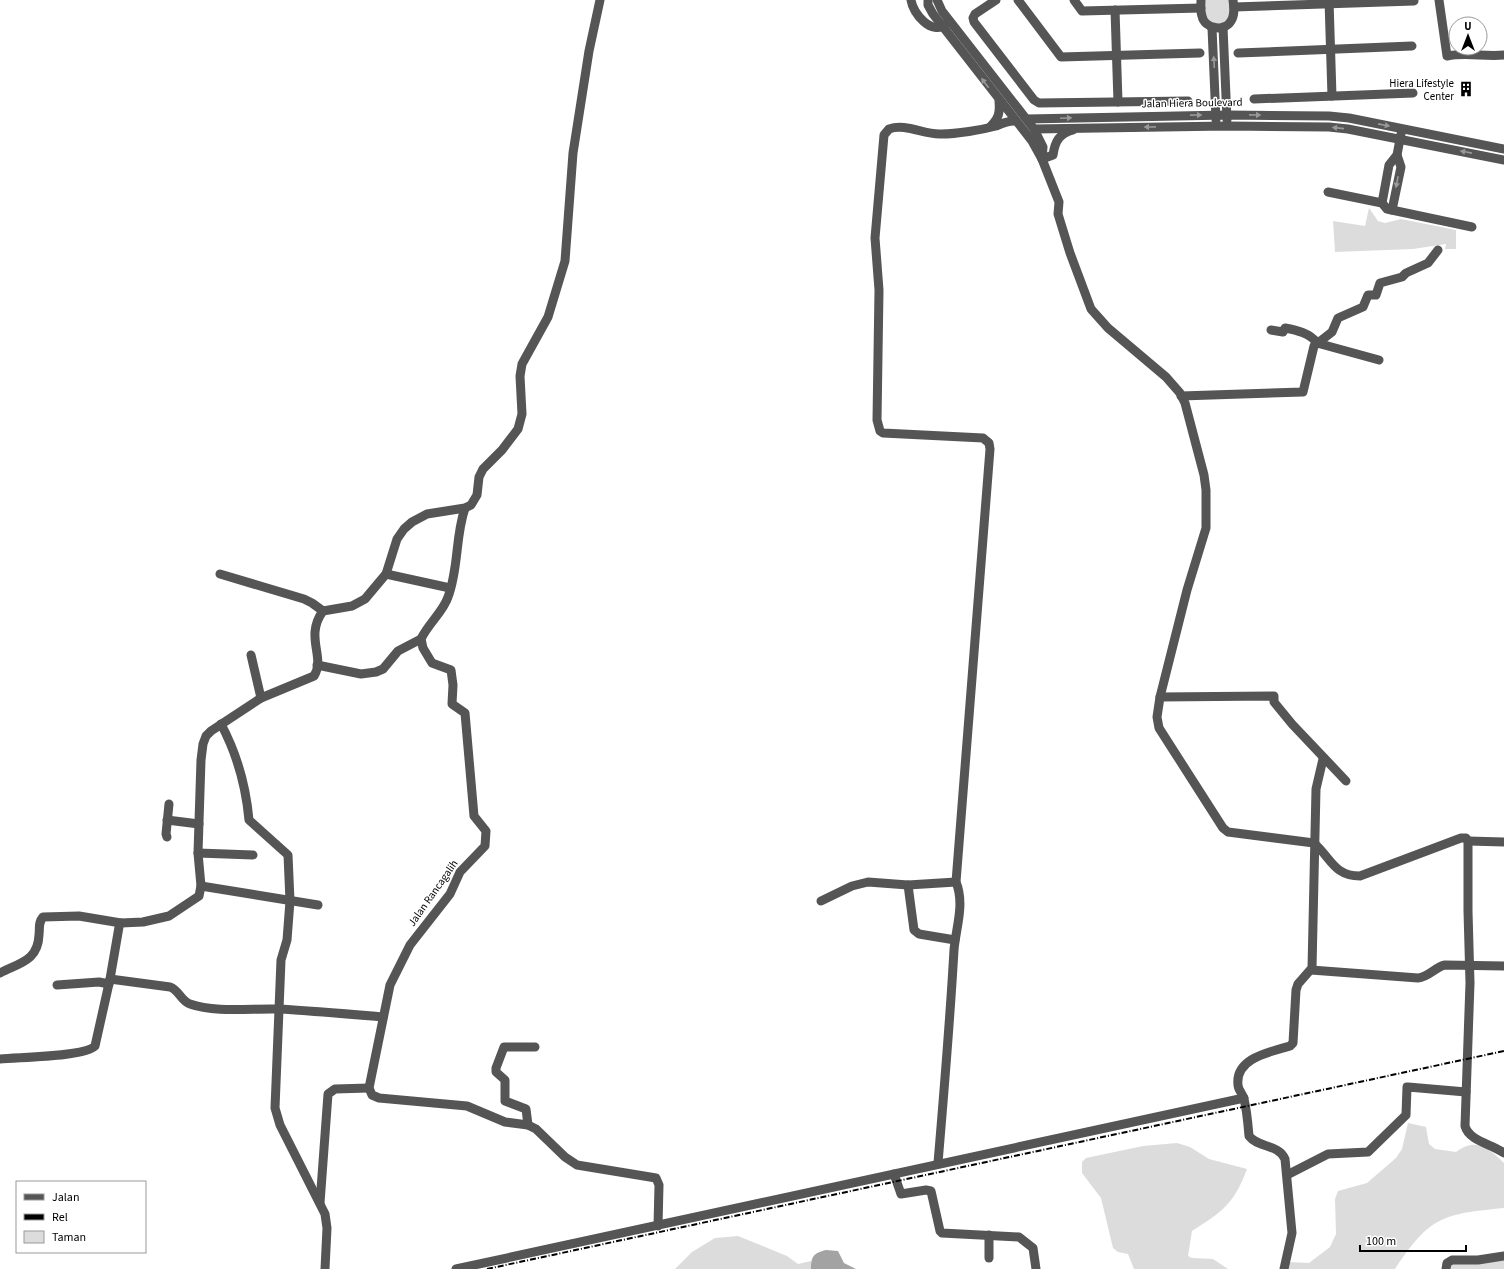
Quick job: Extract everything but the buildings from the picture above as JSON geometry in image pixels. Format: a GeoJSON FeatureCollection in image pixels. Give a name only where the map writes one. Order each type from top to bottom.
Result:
{"type":"FeatureCollection","features":[{"type":"Feature","properties":{"kind":"street"},"geometry":{"type":"LineString","coordinates":[[220,574],[304,600],[323,611],[352,606],[365,599],[386,574],[397,539],[404,528],[427,514],[465,508],[475,501],[479,477],[483,469],[502,450],[521,422],[520,376],[522,364],[548,317],[563,271],[573,153],[589,51],[600,0]]}},
{"type":"Feature","properties":{"kind":"street"},"geometry":{"type":"LineString","coordinates":[[911,0],[918,15],[925,23],[935,28],[946,24]]}},
{"type":"Feature","properties":{"kind":"street"},"geometry":{"type":"LineString","coordinates":[[928,0],[928,5],[933,14],[946,24],[1027,119],[1043,147],[1042,159]]}},
{"type":"Feature","properties":{"kind":"street"},"geometry":{"type":"LineString","coordinates":[[938,0],[946,24],[998,101],[1026,135],[1042,159],[1059,202],[1058,214],[1070,253],[1091,309],[1108,328],[1166,376],[1185,402],[1204,475],[1206,490],[1206,528],[1187,590],[1160,697],[1157,717],[1159,728],[1223,828],[1228,832],[1314,843],[1343,873],[1351,876],[1360,876],[1461,838],[1466,838],[1468,841],[1504,842]]}},
{"type":"Feature","properties":{"kind":"street"},"geometry":{"type":"LineString","coordinates":[[996,0],[975,14],[973,18],[974,22],[1034,100],[1046,104],[1188,101]]}},
{"type":"Feature","properties":{"kind":"street"},"geometry":{"type":"LineString","coordinates":[[1018,0],[1061,57],[1200,53]]}},
{"type":"Feature","properties":{"kind":"street"},"geometry":{"type":"LineString","coordinates":[[1074,0],[1082,11],[1201,4],[1204,20],[1212,28],[1217,126]]}},
{"type":"Feature","properties":{"kind":"street"},"geometry":{"type":"LineString","coordinates":[[1439,0],[1447,56],[1460,53],[1486,57],[1504,55]]}},
{"type":"Feature","properties":{"kind":"street"},"geometry":{"type":"LineString","coordinates":[[1212,28],[1223,28],[1230,23],[1234,15],[1234,4],[1414,1]]}},
{"type":"Feature","properties":{"kind":"street"},"geometry":{"type":"LineString","coordinates":[[1329,2],[1332,96]]}},
{"type":"Feature","properties":{"kind":"street"},"geometry":{"type":"LineString","coordinates":[[1115,10],[1118,102]]}},
{"type":"Feature","properties":{"kind":"street"},"geometry":{"type":"LineString","coordinates":[[1223,28],[1227,126]]}},
{"type":"Feature","properties":{"kind":"street"},"geometry":{"type":"LineString","coordinates":[[1238,52],[1412,46]]}},
{"type":"Feature","properties":{"kind":"street"},"geometry":{"type":"LineString","coordinates":[[1214,78],[1225,78]]}},
{"type":"Feature","properties":{"kind":"street"},"geometry":{"type":"LineString","coordinates":[[1254,99],[1413,93]]}},
{"type":"Feature","properties":{"kind":"street"},"geometry":{"type":"LineString","coordinates":[[991,126],[997,120],[1000,112],[998,101]]}},
{"type":"Feature","properties":{"kind":"street","name":"Jalan Hiera Boulevard"},"geometry":{"type":"LineString","coordinates":[[1027,119],[1227,114],[1329,116],[1402,128],[1504,149]]}},
{"type":"Feature","properties":{"kind":"street"},"geometry":{"type":"LineString","coordinates":[[938,1163],[955,940],[960,903],[960,894],[956,882],[989,443],[983,438],[883,433],[880,431],[877,420],[878,285],[875,238],[884,136],[886,131],[894,127],[900,127],[923,133],[940,134],[991,126],[1006,121],[1016,124],[1027,119]]}},
{"type":"Feature","properties":{"kind":"street","name":"Jalan Hiera Boulevard"},"geometry":{"type":"LineString","coordinates":[[1034,129],[1217,126],[1329,127],[1400,139],[1504,160]]}},
{"type":"Feature","properties":{"kind":"street"},"geometry":{"type":"LineString","coordinates":[[1042,159],[1053,155],[1054,145],[1064,133],[1082,128]]}},
{"type":"Feature","properties":{"kind":"street"},"geometry":{"type":"LineString","coordinates":[[1382,203],[1390,165],[1397,155],[1402,128]]}},
{"type":"Feature","properties":{"kind":"street"},"geometry":{"type":"LineString","coordinates":[[1026,135],[1034,129]]}},
{"type":"Feature","properties":{"kind":"street"},"geometry":{"type":"LineString","coordinates":[[1392,210],[1401,167],[1397,155]]}},
{"type":"Feature","properties":{"kind":"street"},"geometry":{"type":"LineString","coordinates":[[1328,192],[1382,203],[1387,209],[1472,227]]}},
{"type":"Feature","properties":{"kind":"street"},"geometry":{"type":"LineString","coordinates":[[1181,396],[1303,392],[1314,346],[1332,332],[1338,318],[1363,307],[1368,295],[1376,295],[1380,283],[1402,277],[1406,272],[1428,264],[1438,250]]}},
{"type":"Feature","properties":{"kind":"street"},"geometry":{"type":"LineString","coordinates":[[1271,330],[1283,332],[1285,328],[1298,331],[1314,338],[1318,343],[1379,360]]}},
{"type":"Feature","properties":{"kind":"street"},"geometry":{"type":"LineString","coordinates":[[317,665],[361,674],[376,672],[383,669],[398,651],[421,639],[446,602],[457,556],[459,527],[465,508]]}},
{"type":"Feature","properties":{"kind":"street"},"geometry":{"type":"LineString","coordinates":[[386,574],[450,588]]}},
{"type":"Feature","properties":{"kind":"street"},"geometry":{"type":"LineString","coordinates":[[0,973],[27,961],[33,955],[38,948],[39,922],[43,917],[79,916],[121,923],[143,922],[169,916],[199,896],[201,886],[198,853],[201,750],[206,736],[221,724],[261,698],[314,676],[317,671],[317,665],[314,630],[316,620],[323,611]]}},
{"type":"Feature","properties":{"kind":"street","name":"Jalan Rancagalih"},"geometry":{"type":"LineString","coordinates":[[368,1088],[390,985],[410,945],[450,894],[460,872],[485,846],[486,831],[474,816],[465,712],[452,704],[453,685],[451,670],[432,662],[423,648],[421,639]]}},
{"type":"Feature","properties":{"kind":"street"},"geometry":{"type":"LineString","coordinates":[[251,655],[261,698]]}},
{"type":"Feature","properties":{"kind":"street"},"geometry":{"type":"LineString","coordinates":[[1160,697],[1274,696],[1274,702],[1323,759],[1346,781]]}},
{"type":"Feature","properties":{"kind":"street"},"geometry":{"type":"LineString","coordinates":[[221,724],[235,754],[248,798],[249,820],[288,855],[290,901],[287,940],[281,960],[274,1096],[277,1117],[327,1221],[325,1269]]}},
{"type":"Feature","properties":{"kind":"street"},"geometry":{"type":"LineString","coordinates":[[1284,1269],[1292,1233],[1284,1155],[1280,1151],[1252,1139],[1249,1136],[1244,1098],[1238,1086],[1239,1073],[1242,1068],[1257,1057],[1290,1046],[1292,1043],[1296,990],[1311,970],[1316,782],[1323,759]]}},
{"type":"Feature","properties":{"kind":"street"},"geometry":{"type":"LineString","coordinates":[[167,837],[169,804]]}},
{"type":"Feature","properties":{"kind":"street"},"geometry":{"type":"LineString","coordinates":[[167,820],[199,824]]}},
{"type":"Feature","properties":{"kind":"street"},"geometry":{"type":"LineString","coordinates":[[1468,841],[1470,965],[1468,1062],[1464,1126],[1467,1133],[1504,1153]]}},
{"type":"Feature","properties":{"kind":"street"},"geometry":{"type":"LineString","coordinates":[[198,853],[253,855]]}},
{"type":"Feature","properties":{"kind":"street"},"geometry":{"type":"LineString","coordinates":[[821,901],[852,886],[863,883],[908,885],[956,882]]}},
{"type":"Feature","properties":{"kind":"street"},"geometry":{"type":"LineString","coordinates":[[908,885],[914,930],[919,934],[955,940]]}},
{"type":"Feature","properties":{"kind":"street"},"geometry":{"type":"LineString","coordinates":[[201,886],[290,901],[318,904]]}},
{"type":"Feature","properties":{"kind":"street"},"geometry":{"type":"LineString","coordinates":[[0,1058],[55,1055],[92,1049],[97,1042],[121,923]]}},
{"type":"Feature","properties":{"kind":"street"},"geometry":{"type":"LineString","coordinates":[[1311,970],[1418,978],[1425,977],[1441,966],[1504,966]]}},
{"type":"Feature","properties":{"kind":"street"},"geometry":{"type":"LineString","coordinates":[[57,985],[109,981],[174,988],[186,1002],[192,1005],[226,1009],[278,1009],[383,1017]]}},
{"type":"Feature","properties":{"kind":"street"},"geometry":{"type":"LineString","coordinates":[[528,1125],[526,1109],[505,1101],[505,1080],[496,1072],[496,1068],[504,1047],[535,1047]]}},
{"type":"Feature","properties":{"kind":"street"},"geometry":{"type":"LineString","coordinates":[[1287,1175],[1328,1154],[1368,1152],[1406,1115],[1407,1087],[1466,1092]]}},
{"type":"Feature","properties":{"kind":"street"},"geometry":{"type":"LineString","coordinates":[[320,1204],[328,1094],[335,1089],[368,1088],[372,1095],[379,1098],[459,1104],[505,1122],[528,1125],[542,1133],[565,1157],[577,1165],[656,1178],[659,1185],[658,1226]]}},
{"type":"Feature","properties":{"kind":"street"},"geometry":{"type":"LineString","coordinates":[[456,1269],[658,1226],[938,1163],[1244,1098]]}},
{"type":"Feature","properties":{"kind":"street"},"geometry":{"type":"LineString","coordinates":[[894,1174],[901,1194],[926,1190],[931,1191],[940,1231],[942,1233],[1019,1236],[1026,1240],[1033,1248],[1036,1269]]}},
{"type":"Feature","properties":{"kind":"street"},"geometry":{"type":"LineString","coordinates":[[989,1235],[989,1258]]}},
{"type":"Feature","properties":{"kind":"street"},"geometry":{"type":"LineString","coordinates":[[1446,1269],[1447,1263],[1452,1260],[1478,1260],[1504,1256]]}},
{"type":"Feature","properties":{"kind":"green space"},"geometry":{"type":"Polygon","coordinates":[[[1204,0],[1230,0],[1229,20],[1218,24],[1206,19],[1204,0]]]}},
{"type":"Feature","properties":{"kind":"green space"},"geometry":{"type":"Polygon","coordinates":[[[1369,208],[1378,221],[1385,223],[1401,219],[1456,230],[1456,249],[1445,249],[1446,244],[1413,249],[1335,252],[1333,221],[1365,226],[1369,208]]]}},
{"type":"Feature","properties":{"kind":"green space"},"geometry":{"type":"Polygon","coordinates":[[[1408,1123],[1426,1127],[1429,1144],[1435,1149],[1456,1152],[1470,1145],[1476,1145],[1482,1146],[1493,1153],[1504,1163],[1504,1208],[1466,1213],[1452,1216],[1440,1221],[1418,1238],[1395,1269],[1286,1269],[1288,1262],[1309,1263],[1330,1247],[1336,1234],[1335,1199],[1338,1191],[1367,1183],[1396,1158],[1402,1149],[1408,1123]]]}},
{"type":"Feature","properties":{"kind":"green space"},"geometry":{"type":"Polygon","coordinates":[[[1177,1143],[1190,1147],[1209,1159],[1247,1169],[1237,1191],[1226,1206],[1192,1231],[1188,1256],[1192,1258],[1213,1259],[1228,1269],[1134,1269],[1128,1254],[1118,1252],[1113,1248],[1101,1198],[1082,1173],[1082,1162],[1086,1158],[1143,1146],[1177,1143]]]}},
{"type":"Feature","properties":{"kind":"green space"},"geometry":{"type":"Polygon","coordinates":[[[738,1236],[787,1256],[798,1264],[811,1261],[811,1269],[675,1269],[692,1252],[715,1238],[738,1236]]]}},
{"type":"Feature","properties":{"kind":"green space"},"geometry":{"type":"Polygon","coordinates":[[[1504,1258],[1504,1269],[1445,1269],[1447,1264],[1504,1258]]]}},
{"type":"Feature","properties":{"kind":"shaded area"},"geometry":{"type":"Polygon","coordinates":[[[826,1250],[838,1251],[844,1263],[856,1269],[811,1269],[814,1256],[819,1252],[826,1250]]]}},
{"type":"Feature","properties":{"kind":"railway"},"geometry":{"type":"LineString","coordinates":[[487,1269],[1504,1051]]}},
{"type":"Feature","properties":{"kind":"place","name":"Hiera Lifestyle Center"},"geometry":{"type":"Point","coordinates":[1466,89]}}]}
